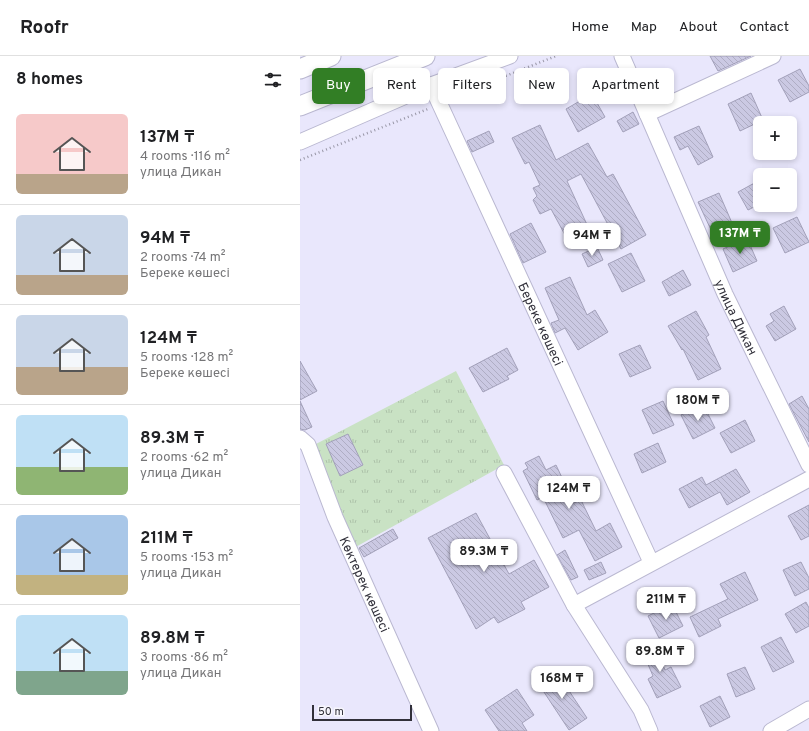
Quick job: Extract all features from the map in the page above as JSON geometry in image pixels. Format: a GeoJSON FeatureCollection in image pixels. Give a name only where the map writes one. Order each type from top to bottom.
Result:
{"type":"FeatureCollection","features":[{"type":"Feature","properties":{"kind":"main road"},"geometry":{"type":"LineString","coordinates":[[300,69],[331,56]]}},
{"type":"Feature","properties":{"kind":"main road"},"geometry":{"type":"LineString","coordinates":[[300,106],[425,56]]}},
{"type":"Feature","properties":{"kind":"street"},"geometry":{"type":"LineString","coordinates":[[300,142],[431,85],[510,56]]}},
{"type":"Feature","properties":{"kind":"street","name":"улица Дикан"},"geometry":{"type":"LineString","coordinates":[[622,56],[725,294],[809,466]]}},
{"type":"Feature","properties":{"kind":"street"},"geometry":{"type":"LineString","coordinates":[[647,114],[773,56]]}},
{"type":"Feature","properties":{"kind":"street","name":"Береке көшесі"},"geometry":{"type":"LineString","coordinates":[[431,85],[651,562]]}},
{"type":"Feature","properties":{"kind":"street","name":"Көктерек көшесі"},"geometry":{"type":"LineString","coordinates":[[300,438],[308,445],[335,517],[430,731]]}},
{"type":"Feature","properties":{"kind":"street"},"geometry":{"type":"LineString","coordinates":[[504,473],[574,605],[641,710],[650,731]]}},
{"type":"Feature","properties":{"kind":"street"},"geometry":{"type":"LineString","coordinates":[[574,605],[651,562],[809,479]]}},
{"type":"Feature","properties":{"kind":"street"},"geometry":{"type":"LineString","coordinates":[[771,731],[809,709]]}},
{"type":"Feature","properties":{"kind":"green space"},"geometry":{"type":"Polygon","coordinates":[[[456,371],[504,465],[352,549],[314,445],[456,371]]]}},
{"type":"Feature","properties":{"kind":"building"},"geometry":{"type":"Polygon","coordinates":[[[710,56],[751,56],[718,71],[710,56]]]}},
{"type":"Feature","properties":{"kind":"building"},"geometry":{"type":"Polygon","coordinates":[[[800,69],[809,86],[809,92],[790,102],[778,80],[800,69]]]}},
{"type":"Feature","properties":{"kind":"building"},"geometry":{"type":"Polygon","coordinates":[[[751,93],[761,116],[753,116],[753,125],[740,131],[728,104],[751,93]]]}},
{"type":"Feature","properties":{"kind":"building"},"geometry":{"type":"Polygon","coordinates":[[[577,103],[577,104],[598,104],[605,117],[578,132],[566,109],[577,103]]]}},
{"type":"Feature","properties":{"kind":"building"},"geometry":{"type":"Polygon","coordinates":[[[633,112],[639,124],[623,132],[617,121],[633,112]]]}},
{"type":"Feature","properties":{"kind":"building"},"geometry":{"type":"Polygon","coordinates":[[[540,125],[556,160],[588,143],[607,177],[613,174],[646,235],[621,249],[581,174],[567,181],[589,229],[575,237],[572,231],[565,235],[551,209],[540,214],[533,200],[537,196],[533,188],[540,185],[529,162],[525,164],[512,138],[540,125]]]}},
{"type":"Feature","properties":{"kind":"building"},"geometry":{"type":"Polygon","coordinates":[[[699,126],[713,157],[698,165],[688,146],[680,150],[674,137],[699,126]]]}},
{"type":"Feature","properties":{"kind":"building"},"geometry":{"type":"Polygon","coordinates":[[[489,131],[494,142],[472,152],[467,141],[489,131]]]}},
{"type":"Feature","properties":{"kind":"building"},"geometry":{"type":"Polygon","coordinates":[[[753,184],[753,208],[748,210],[738,192],[753,184]]]}},
{"type":"Feature","properties":{"kind":"building"},"geometry":{"type":"Polygon","coordinates":[[[719,193],[732,223],[712,232],[698,202],[719,193]]]}},
{"type":"Feature","properties":{"kind":"building"},"geometry":{"type":"Polygon","coordinates":[[[797,217],[809,242],[785,253],[773,228],[797,217]]]}},
{"type":"Feature","properties":{"kind":"building"},"geometry":{"type":"Polygon","coordinates":[[[531,223],[546,252],[523,263],[510,234],[531,223]]]}},
{"type":"Feature","properties":{"kind":"building"},"geometry":{"type":"Polygon","coordinates":[[[747,238],[757,261],[733,272],[723,249],[747,238]]]}},
{"type":"Feature","properties":{"kind":"building"},"geometry":{"type":"Polygon","coordinates":[[[597,247],[603,260],[588,267],[582,254],[597,247]]]}},
{"type":"Feature","properties":{"kind":"building"},"geometry":{"type":"Polygon","coordinates":[[[631,253],[645,281],[622,292],[608,264],[631,253]]]}},
{"type":"Feature","properties":{"kind":"building"},"geometry":{"type":"Polygon","coordinates":[[[683,270],[691,285],[669,296],[662,282],[683,270]]]}},
{"type":"Feature","properties":{"kind":"building"},"geometry":{"type":"Polygon","coordinates":[[[570,277],[587,315],[595,310],[608,332],[578,350],[565,328],[555,333],[551,323],[559,320],[545,288],[570,277]]]}},
{"type":"Feature","properties":{"kind":"building"},"geometry":{"type":"Polygon","coordinates":[[[784,306],[796,329],[775,341],[766,326],[774,321],[770,314],[784,306]]]}},
{"type":"Feature","properties":{"kind":"building"},"geometry":{"type":"Polygon","coordinates":[[[696,311],[709,335],[706,337],[721,369],[698,380],[683,349],[682,350],[668,326],[696,311]]]}},
{"type":"Feature","properties":{"kind":"building"},"geometry":{"type":"Polygon","coordinates":[[[640,345],[651,368],[630,377],[619,354],[640,345]]]}},
{"type":"Feature","properties":{"kind":"building"},"geometry":{"type":"Polygon","coordinates":[[[507,348],[518,370],[507,376],[509,379],[483,392],[469,368],[507,348]]]}},
{"type":"Feature","properties":{"kind":"building"},"geometry":{"type":"Polygon","coordinates":[[[300,361],[317,391],[300,400],[300,361]]]}},
{"type":"Feature","properties":{"kind":"building"},"geometry":{"type":"Polygon","coordinates":[[[802,396],[809,409],[809,442],[789,404],[802,396]]]}},
{"type":"Feature","properties":{"kind":"building"},"geometry":{"type":"Polygon","coordinates":[[[300,401],[312,427],[305,430],[300,429],[300,401]]]}},
{"type":"Feature","properties":{"kind":"building"},"geometry":{"type":"Polygon","coordinates":[[[663,401],[674,425],[653,434],[642,410],[663,401]]]}},
{"type":"Feature","properties":{"kind":"building"},"geometry":{"type":"Polygon","coordinates":[[[703,404],[715,428],[693,439],[681,415],[703,404]]]}},
{"type":"Feature","properties":{"kind":"building"},"geometry":{"type":"Polygon","coordinates":[[[745,420],[755,441],[731,453],[720,433],[745,420]]]}},
{"type":"Feature","properties":{"kind":"building"},"geometry":{"type":"Polygon","coordinates":[[[348,434],[363,465],[340,476],[326,444],[348,434]]]}},
{"type":"Feature","properties":{"kind":"building"},"geometry":{"type":"Polygon","coordinates":[[[658,443],[666,462],[642,473],[634,454],[658,443]]]}},
{"type":"Feature","properties":{"kind":"building"},"geometry":{"type":"Polygon","coordinates":[[[539,456],[546,470],[556,465],[574,503],[581,500],[596,531],[610,523],[622,547],[595,561],[579,530],[563,538],[543,497],[537,500],[523,471],[528,468],[525,463],[539,456]]]}},
{"type":"Feature","properties":{"kind":"building"},"geometry":{"type":"Polygon","coordinates":[[[736,469],[750,492],[727,505],[720,492],[689,508],[679,489],[702,477],[706,485],[736,469]]]}},
{"type":"Feature","properties":{"kind":"building"},"geometry":{"type":"Polygon","coordinates":[[[809,505],[809,536],[801,540],[788,516],[809,505]]]}},
{"type":"Feature","properties":{"kind":"building"},"geometry":{"type":"Polygon","coordinates":[[[476,513],[509,574],[534,560],[549,587],[521,602],[525,609],[498,623],[494,617],[476,629],[428,538],[476,513]]]}},
{"type":"Feature","properties":{"kind":"building"},"geometry":{"type":"Polygon","coordinates":[[[393,529],[398,538],[364,557],[359,548],[393,529]]]}},
{"type":"Feature","properties":{"kind":"building"},"geometry":{"type":"Polygon","coordinates":[[[565,550],[578,577],[571,580],[557,555],[565,550]]]}},
{"type":"Feature","properties":{"kind":"building"},"geometry":{"type":"Polygon","coordinates":[[[601,562],[606,573],[589,580],[584,570],[601,562]]]}},
{"type":"Feature","properties":{"kind":"building"},"geometry":{"type":"Polygon","coordinates":[[[801,562],[809,578],[809,589],[795,596],[783,570],[801,562]]]}},
{"type":"Feature","properties":{"kind":"building"},"geometry":{"type":"Polygon","coordinates":[[[745,572],[758,600],[718,619],[721,626],[699,637],[690,617],[728,599],[720,584],[745,572]]]}},
{"type":"Feature","properties":{"kind":"building"},"geometry":{"type":"Polygon","coordinates":[[[806,602],[809,608],[809,626],[796,633],[785,614],[806,602]]]}},
{"type":"Feature","properties":{"kind":"building"},"geometry":{"type":"Polygon","coordinates":[[[672,604],[683,626],[659,638],[648,616],[672,604]]]}},
{"type":"Feature","properties":{"kind":"building"},"geometry":{"type":"Polygon","coordinates":[[[781,637],[794,662],[773,672],[761,647],[781,637]]]}},
{"type":"Feature","properties":{"kind":"building"},"geometry":{"type":"Polygon","coordinates":[[[653,643],[665,670],[671,667],[681,687],[657,698],[648,679],[653,676],[641,648],[653,643]]]}},
{"type":"Feature","properties":{"kind":"building"},"geometry":{"type":"Polygon","coordinates":[[[745,667],[755,689],[736,697],[727,674],[745,667]]]}},
{"type":"Feature","properties":{"kind":"building"},"geometry":{"type":"Polygon","coordinates":[[[556,671],[587,718],[569,730],[538,683],[556,671]]]}},
{"type":"Feature","properties":{"kind":"building"},"geometry":{"type":"Polygon","coordinates":[[[517,689],[534,715],[522,723],[527,731],[499,731],[485,710],[517,689]]]}},
{"type":"Feature","properties":{"kind":"building"},"geometry":{"type":"Polygon","coordinates":[[[720,696],[730,717],[710,727],[700,706],[720,696]]]}}]}
